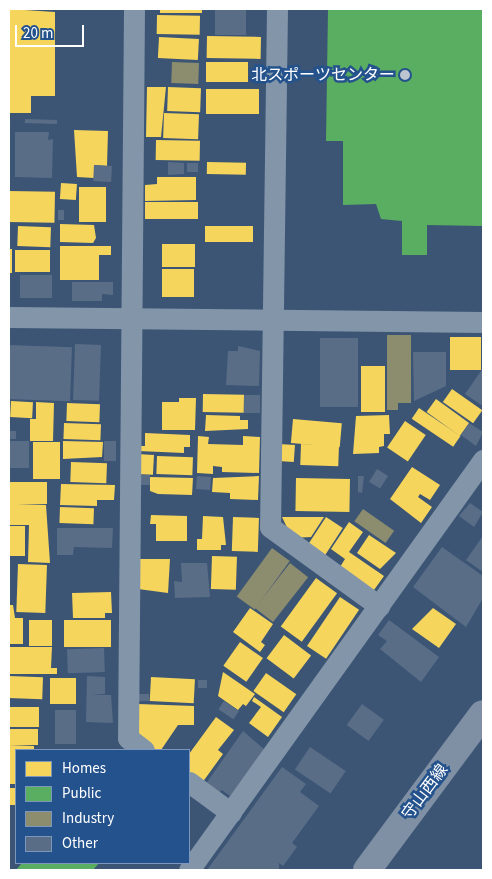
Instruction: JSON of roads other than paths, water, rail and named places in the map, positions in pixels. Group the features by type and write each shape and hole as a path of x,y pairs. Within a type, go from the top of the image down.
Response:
{"main road":[{"name":"守山西線","path":"367,870 483,714"}],"street":[{"path":"134,9 129,318 128,738 143,749"},
{"path":"277,9 275,318 270,527 379,606"},
{"path":"9,317 275,318 483,322"},
{"path":"189,870 483,460"},
{"path":"190,783 231,813"}],"place":[{"name":"北スポーツセンター","path":"405,75"}]}
